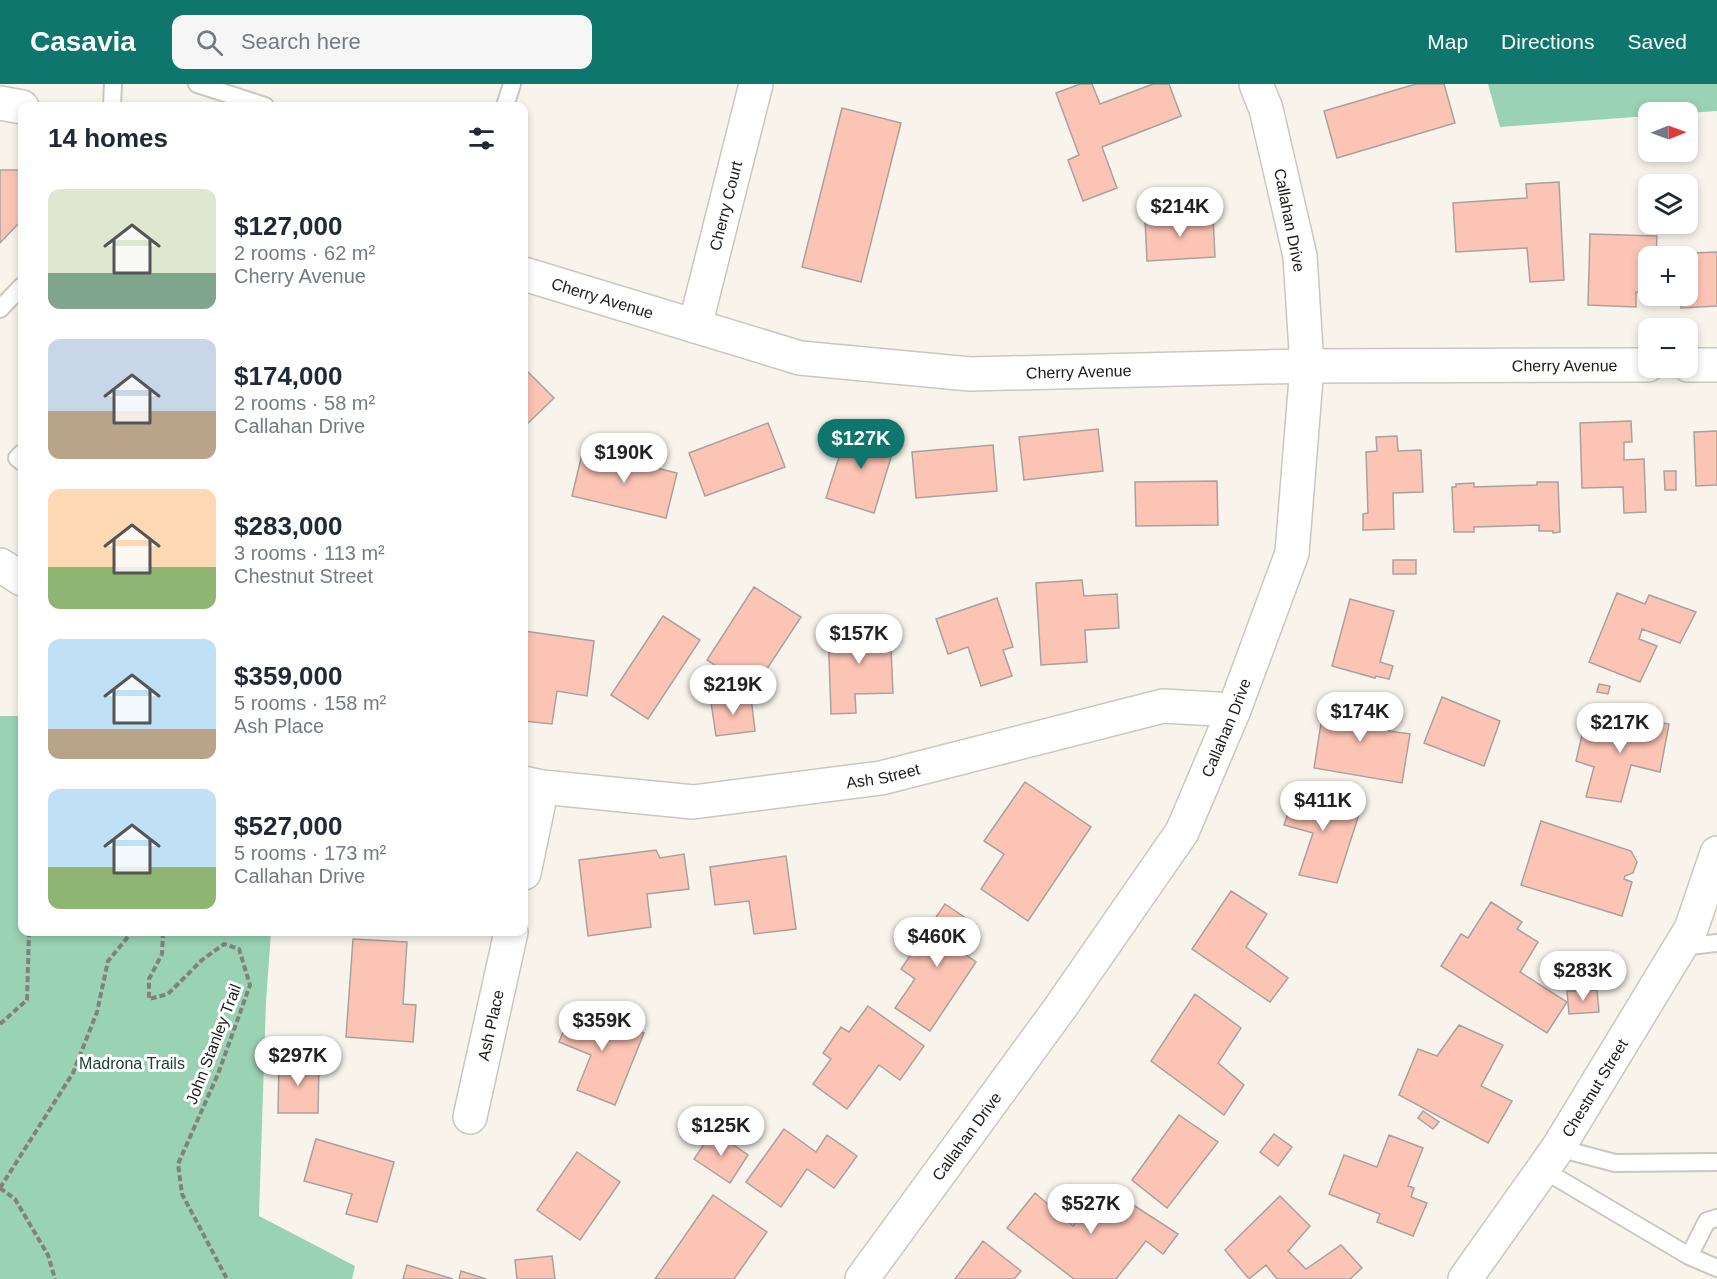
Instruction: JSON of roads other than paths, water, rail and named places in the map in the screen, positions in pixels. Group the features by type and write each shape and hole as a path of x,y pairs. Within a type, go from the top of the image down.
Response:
{"street":[{"name":"Cherry Court","path":"694,326 756,84"},
{"name":"Callahan Drive","path":"861,1279 1060,1008 1182,832 1234,710 1292,553 1307,366 1300,256 1266,109 1256,84"},
{"path":"0,103 18,106"},
{"name":"Cherry Avenue","path":"528,275 800,358 970,374 1307,366 1638,365"},
{"path":"1698,365 1717,365"},
{"path":"0,565 18,576"},
{"name":"Ash Street","path":"533,785 693,802 881,778 1163,706 1234,710"},
{"path":"528,834 533,785"},
{"name":"Chestnut Street","path":"1465,1279 1550,1159 1691,929 1717,853"},
{"name":"Ash Place","path":"471,1117 510,936"}],"lane":[{"path":"112,102 113,84"},
{"path":"197,84 253,102"},
{"path":"506,102 512,84"},
{"path":"0,309 18,289"},
{"path":"1680,947 1717,943"},
{"path":"1550,1159 1615,1163 1717,1162"},
{"path":"1550,1159 1689,1256 1717,1268"},
{"path":"1689,1256 1707,1221 1717,1218"}],"park label":[{"name":"Madrona Trails","path":"132,1063"}]}
